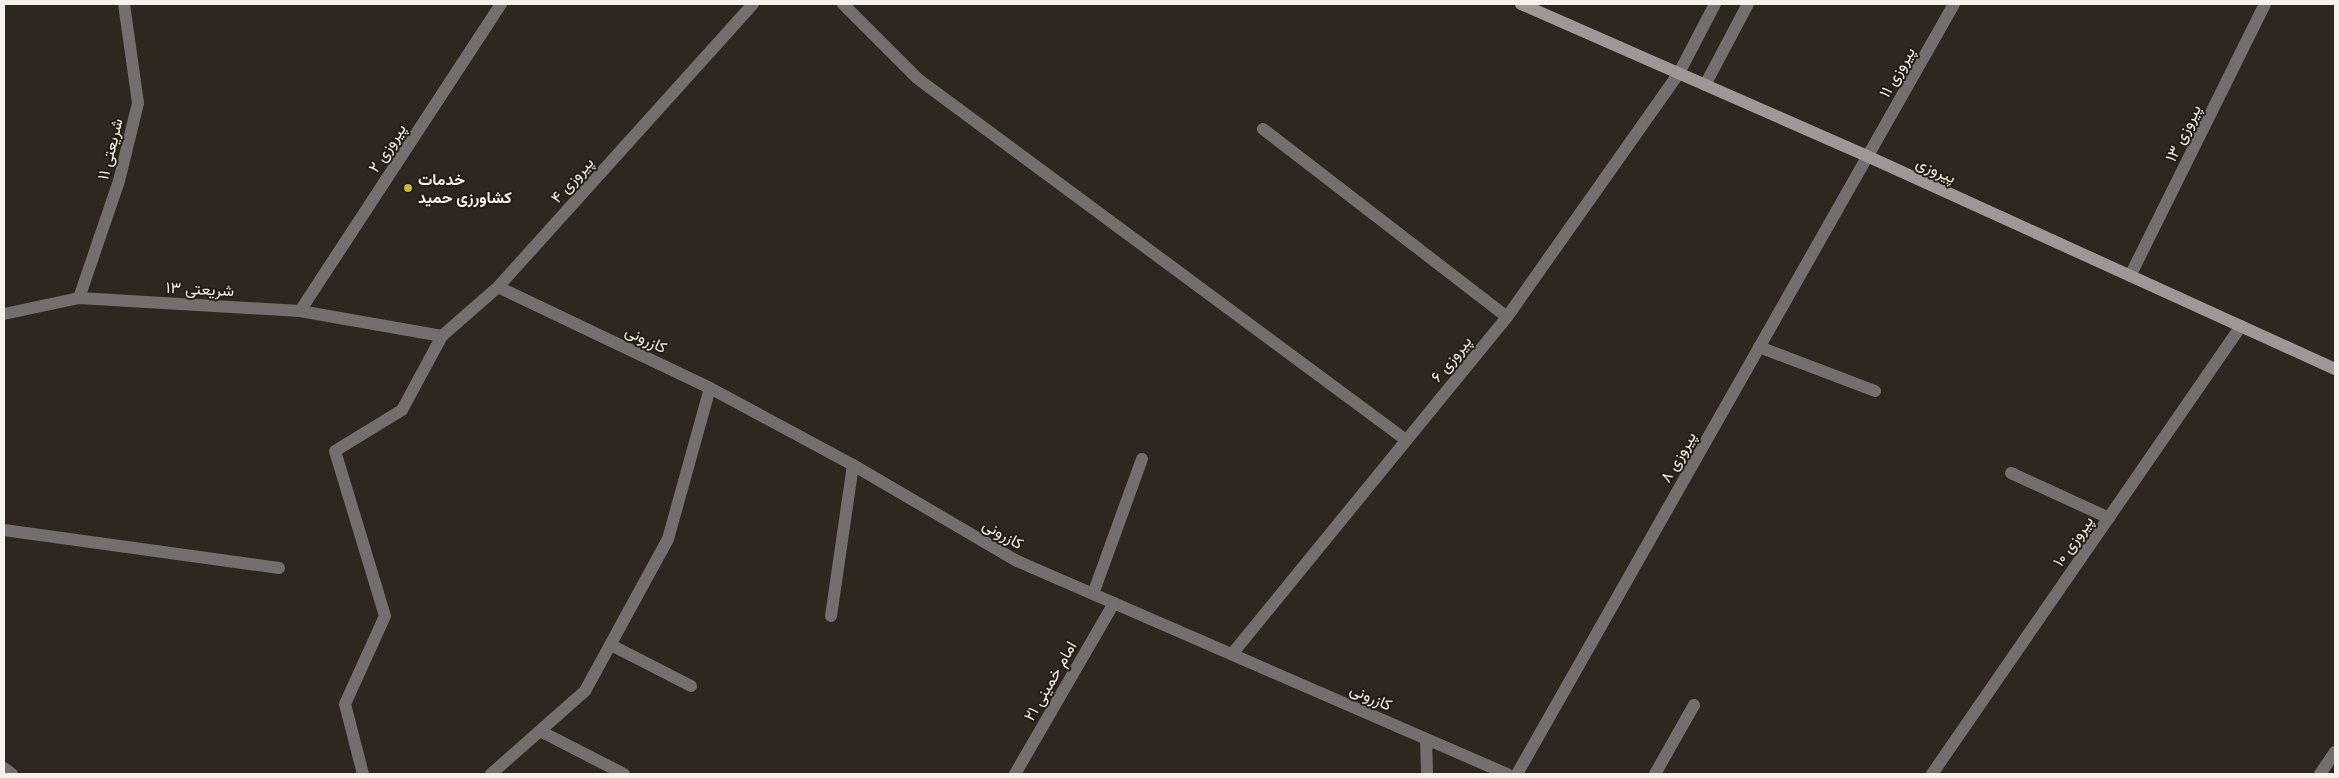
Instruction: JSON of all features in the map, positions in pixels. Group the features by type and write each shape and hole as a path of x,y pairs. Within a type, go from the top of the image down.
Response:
{"street":[{"name":"شریعتی ۱۱","path":"79,298 119,181 138,103 124,4"},
{"name":"پیروزی ۲","path":"300,311 502,4"},
{"name":"پیروزی ۴","path":"442,336 498,287 753,4"},
{"path":"843,4 918,78 1406,440"},
{"name":"پیروزی","path":"1521,4 1868,156 2335,369"},
{"name":"پیروزی ۶","path":"1232,654 1507,317 1679,73 1715,4"},
{"path":"1705,85 1748,4"},
{"name":"پیروزی ۱۱","path":"1868,156 1954,4"},
{"name":"پیروزی ۱۳","path":"2130,276 2265,4"},
{"path":"1263,129 1507,317"},
{"name":"پیروزی ۸","path":"1517,774 1868,156"},
{"name":"کازرونی","path":"498,287 710,388 853,465 1017,561 1508,774"},
{"name":"شریعتی ۱۳","path":"4,314 79,298 300,311 442,336"},
{"name":"پیروزی ۱۰","path":"1932,774 2241,326"},
{"path":"363,774 345,704 385,616 336,451 402,410 442,336"},
{"path":"1759,347 1875,391"},
{"path":"491,774 585,691 668,539 710,388"},
{"path":"1093,594 1142,459"},
{"path":"831,616 853,465"},
{"path":"2011,473 2109,518"},
{"path":"4,530 279,568"},
{"name":"امام خمینی ۲۱","path":"1015,774 1114,603"},
{"path":"611,645 691,686"},
{"path":"1655,774 1694,705"},
{"path":"540,731 624,774"},
{"path":"1426,739 1428,774"},
{"path":"2320,774 2335,752"},
{"path":"4,768 12,774"}],"place":[{"name":"خدمات کشاورزی حمید","path":"408,188"}]}
